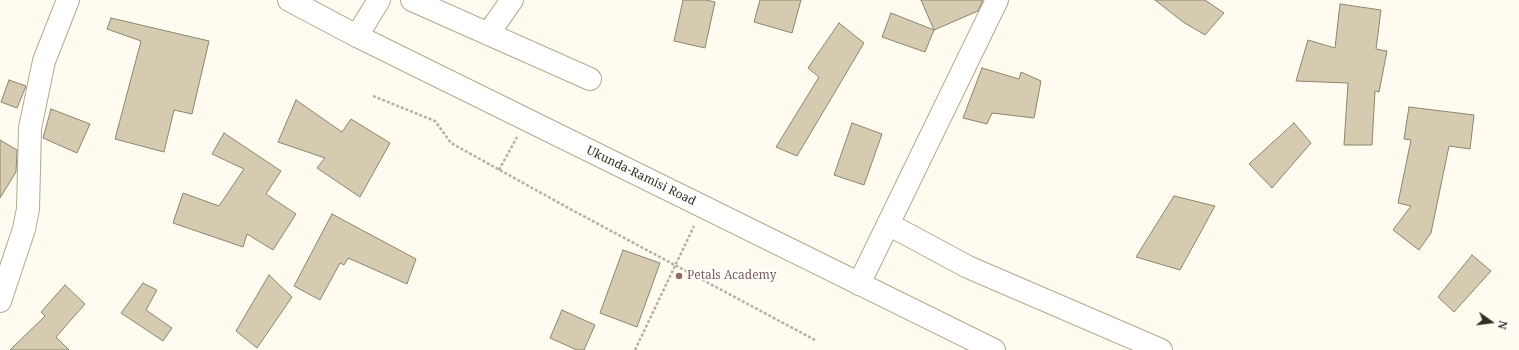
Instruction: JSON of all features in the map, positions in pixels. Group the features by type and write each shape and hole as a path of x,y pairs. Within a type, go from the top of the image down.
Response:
{"main road":[{"path":"0,301 24,229 28,209 30,128 44,61 68,0"},
{"name":"Ukunda-Ramisi Road","path":"289,0 357,36 994,350"},
{"path":"357,36 378,0"},
{"path":"412,0 590,79"},
{"path":"488,34 512,0"},
{"path":"858,284 997,0"},
{"path":"888,224 968,267 1161,350"}],"path":[{"path":"373,96 435,121 451,143 815,340"},
{"path":"499,170 527,120"},
{"path":"634,350 703,207"}],"building":[{"path":"683,0 706,0 715,2 705,48 674,41"},
{"path":"760,0 801,0 792,33 754,22"},
{"path":"921,0 983,0 978,11 934,30"},
{"path":"1155,0 1205,0 1224,13 1205,35 1183,22"},
{"path":"1340,4 1381,10 1376,49 1387,51 1379,92 1375,91 1372,145 1344,145 1348,83 1296,81 1308,40 1335,48"},
{"path":"891,13 934,30 925,52 882,37"},
{"path":"111,18 209,41 192,114 174,110 164,152 115,139 141,41 107,29"},
{"path":"839,23 864,43 797,156 776,147 819,77 808,68"},
{"path":"982,68 1019,79 1021,72 1041,81 1034,118 992,113 987,124 963,118"},
{"path":"9,80 26,86 17,108 1,102"},
{"path":"296,100 342,132 351,119 390,143 360,197 317,168 325,158 278,142"},
{"path":"1409,107 1474,115 1470,149 1449,146 1431,233 1419,250 1393,230 1411,206 1398,203 1411,140 1404,139"},
{"path":"51,109 90,124 77,153 43,138"},
{"path":"852,123 882,134 864,185 834,175"},
{"path":"1294,123 1311,143 1272,188 1249,164"},
{"path":"224,133 281,171 266,194 296,214 273,250 247,234 243,247 173,223 183,193 219,206 244,169 212,154"},
{"path":"0,140 17,150 16,172 0,198"},
{"path":"1174,196 1215,206 1180,270 1136,257"},
{"path":"332,214 416,259 407,284 348,258 344,265 340,263 320,300 294,286"},
{"path":"623,250 660,263 637,327 600,313"},
{"path":"1472,255 1491,271 1454,312 1438,297"},
{"path":"269,275 292,297 257,348 236,331"},
{"path":"143,283 157,290 146,310 172,328 163,341 121,313"},
{"path":"65,285 85,304 56,337 69,350 10,350 45,316 41,312"},
{"path":"562,310 595,325 584,350 577,350 550,338"}],"place":[{"name":"Petals Academy","path":"679,276"}]}
